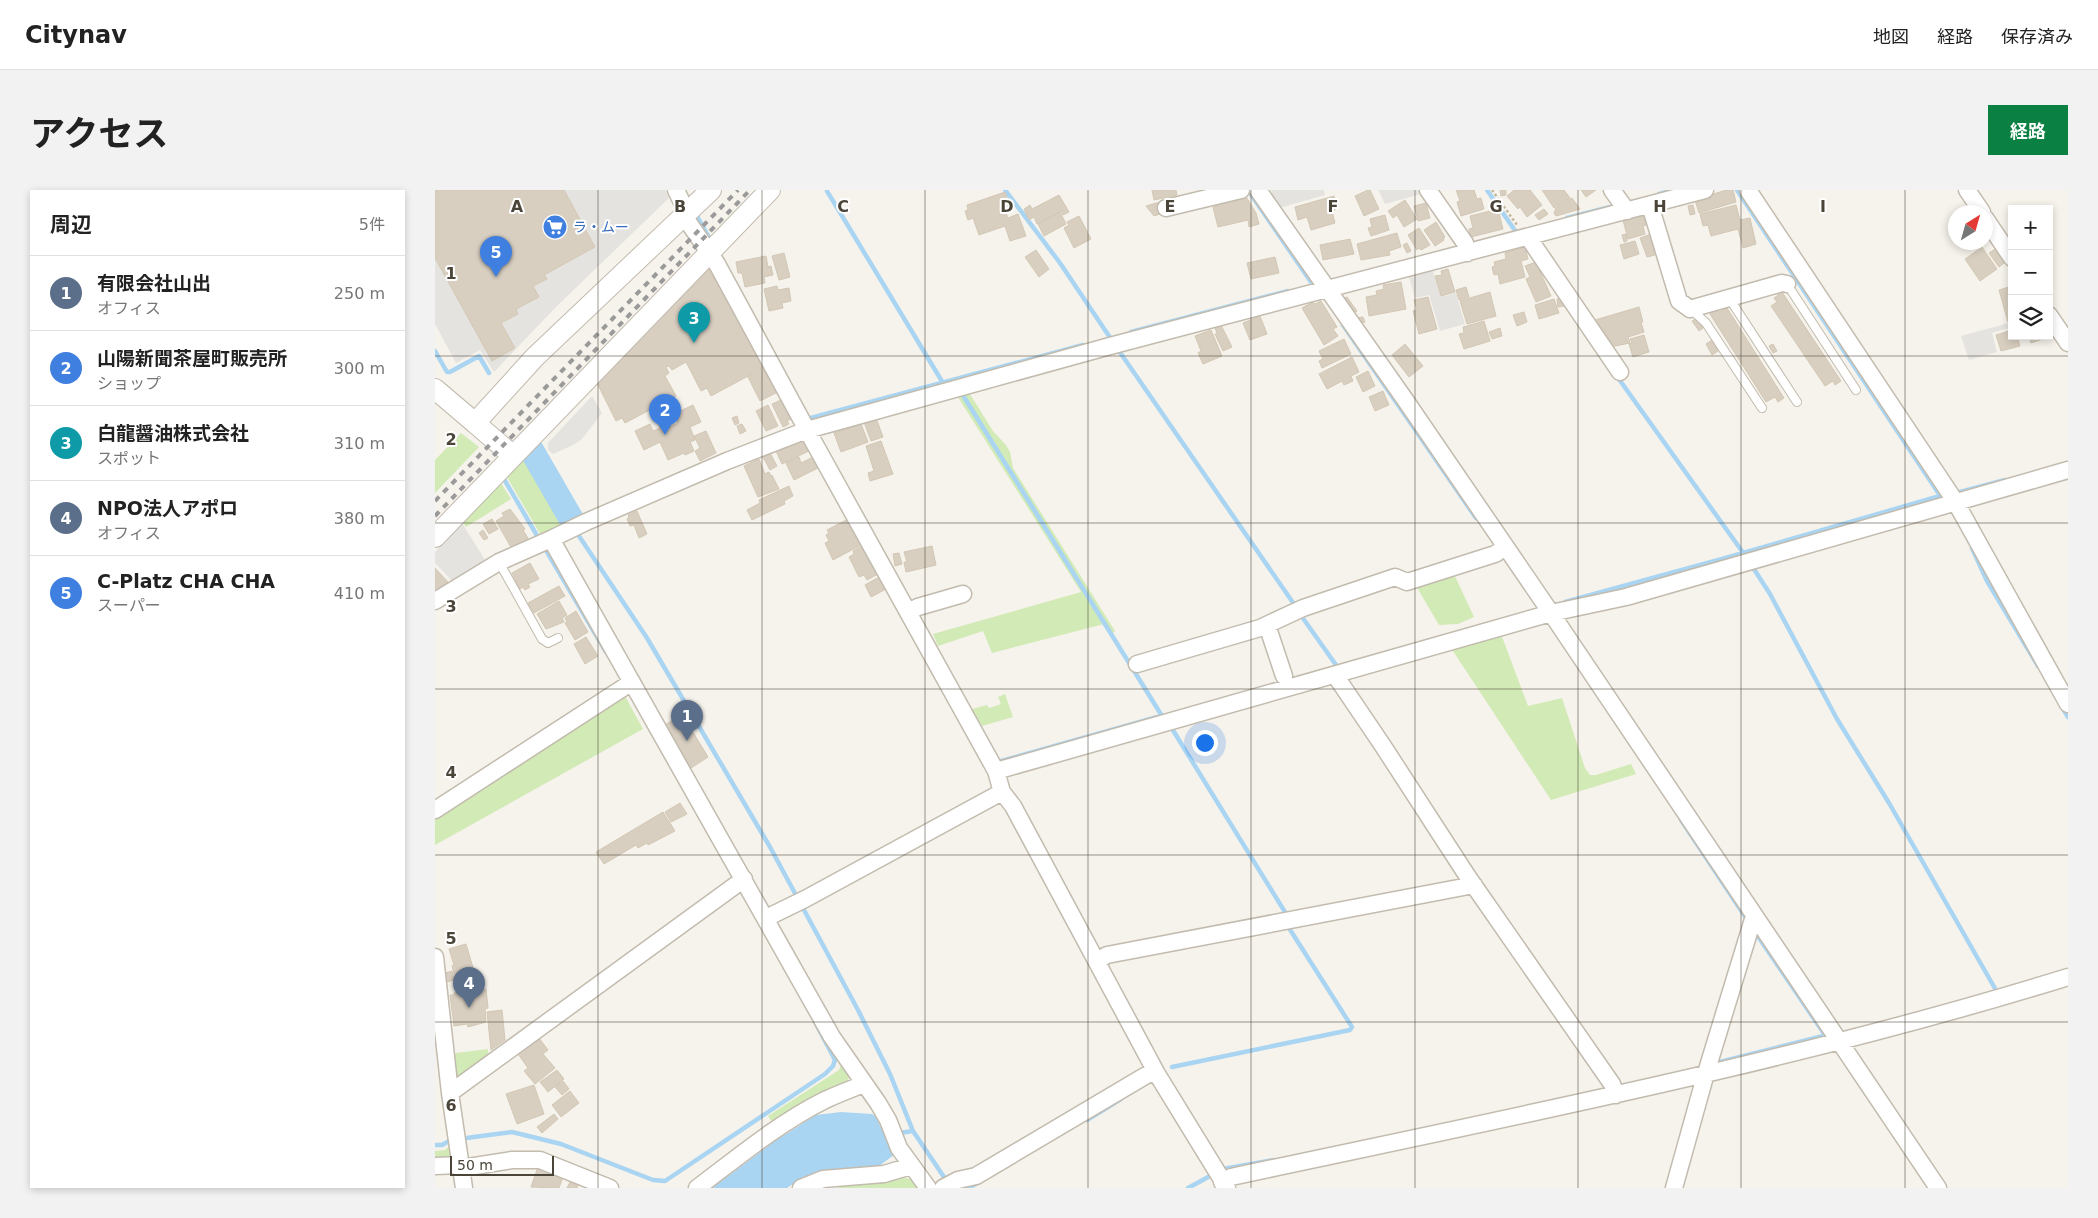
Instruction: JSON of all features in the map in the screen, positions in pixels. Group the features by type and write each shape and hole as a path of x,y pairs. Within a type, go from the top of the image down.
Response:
{"street":[{"path":"676,190 686,214 717,264 807,430 912,610 996,771 1005,795 1102,958 1157,1074 1223,1179 1614,1090 1706,1073 1839,1041 2068,977"},
{"path":"475,423 535,357 711,190"},
{"path":"435,537 707,249 770,190"},
{"path":"1166,208 1241,190"},
{"path":"1258,190 1328,290 1501,550 1551,613 1938,1188"},
{"path":"1428,190 1466,248"},
{"path":"435,601 499,562 551,540 586,522 727,461 807,430 1114,345 1328,290 1466,248 1523,235 1621,202 1649,205 1705,190"},
{"path":"1748,190 1955,502 2068,704"},
{"path":"1967,190 1977,205"},
{"path":"1649,205 1679,301 1690,309 1782,283 1787,284"},
{"path":"1993,230 2008,252"},
{"path":"1523,235 1620,372"},
{"path":"2053,321 2068,343"},
{"path":"435,389 512,455"},
{"path":"996,771 1551,613 1626,597 2068,470"},
{"path":"551,540 627,684 740,881 766,918 832,1037 888,1120 899,1148 928,1188"},
{"path":"1137,664 1267,625 1298,610 1395,577 1407,582 1501,550"},
{"path":"912,610 963,594"},
{"path":"1267,625 1284,676"},
{"path":"1335,675 1475,886 1614,1090"},
{"path":"435,810 627,684"},
{"path":"766,918 1005,795"},
{"path":"450,1093 740,881"},
{"path":"1102,958 1475,886"},
{"path":"1674,1188 1706,1073 1754,916"},
{"path":"435,957 450,1093 463,1173"},
{"path":"947,1186 975,1176 1157,1074"},
{"path":"697,1188 797,1116 825,1100 864,1084"},
{"path":"435,1166 463,1173 512,1160 540,1160 610,1188"},
{"path":"801,1188 823,1179 884,1174 911,1166"}],"lane":[{"path":"1787,284 1856,390"},
{"path":"1729,298 1797,402"},
{"path":"1690,309 1706,323 1762,408"},
{"path":"499,562 542,639 548,643 558,638"}],"path":[{"path":"1492,190 1523,235"}],"green space":[{"path":"968,391 993,431 1006,445 1010,452 1013,468 1115,631 1111,634 1104,624 992,653 983,631 938,646 933,634 1081,592 956,394"},
{"path":"461,433 479,447 435,493 435,460"},
{"path":"527,454 568,524 543,539 507,477"},
{"path":"501,483 511,499 466,527 462,521"},
{"path":"1454,574 1474,617 1458,624 1439,625 1416,586"},
{"path":"1501,634 1528,706 1562,698 1585,768 1590,775 1596,775 1631,764 1636,774 1551,800 1451,648"},
{"path":"1005,694 1013,717 982,726 972,709 987,705 989,708 1001,704 998,697"},
{"path":"625,696 643,729 435,845 435,819"},
{"path":"488,1049 488,1055 460,1076 455,1076 453,1057 456,1053"},
{"path":"840,1057 850,1073 848,1081 774,1125 768,1116 839,1070 841,1065"},
{"path":"452,1144 454,1156 446,1160 442,1157 435,1158 435,1151 445,1150"},
{"path":"899,1177 911,1179 920,1188 839,1188 834,1184"}],"shaded area":[{"path":"564,190 665,190 669,198 557,306 494,372 480,350 456,363 435,324 435,258 515,348 501,323 518,314 516,309 539,297 533,286 546,279 544,275 595,247"},
{"path":"1271,190 1324,190 1325,195 1276,209"},
{"path":"1378,190 1435,190 1385,204"},
{"path":"1432,268 1441,297 1456,293 1465,324 1440,331 1429,295 1415,298 1408,274"},
{"path":"2008,323 2008,328 1992,333 1997,352 1969,360 1961,336"},
{"path":"592,396 602,413 582,439 553,454 548,450 548,443"},
{"path":"462,523 487,563 453,582 435,563 435,552"}],"water":[{"path":"841,1112 872,1114 876,1117 894,1155 879,1166 803,1177 787,1188 712,1188 775,1141 816,1115"}],"building":[{"path":"435,190 564,190 595,247 544,275 547,279 533,286 539,297 516,309 518,314 501,323 515,348 492,361 435,258"},
{"path":"1152,190 1176,190 1177,195 1154,200"},
{"path":"1370,190 1379,209 1364,216 1355,196"},
{"path":"1456,190 1474,190 1477,199 1481,198 1484,209 1461,216 1457,202 1460,201"},
{"path":"1500,190 1506,190 1506,195 1501,196"},
{"path":"1514,190 1530,190 1542,205 1527,217 1520,207 1518,209 1507,196"},
{"path":"1542,190 1564,190 1570,198 1554,208"},
{"path":"1581,190 1596,190 1586,197"},
{"path":"1726,190 1733,190 1736,202 1699,213 1695,200"},
{"path":"1005,192 1010,207 1005,210 1008,218 1018,214 1026,236 1010,241 1005,226 979,235 973,218 968,220 965,211 968,210 967,205"},
{"path":"1059,195 1069,212 1063,215 1061,211 1037,224 1034,217 1029,220 1024,209 1030,205 1032,209"},
{"path":"1245,195 1256,213 1259,224 1249,227 1248,220 1218,227 1213,207 1219,205 1218,202"},
{"path":"1334,196 1336,202 1333,203 1335,210 1332,211 1335,223 1311,230 1307,217 1298,220 1295,207"},
{"path":"1572,198 1580,209 1556,216 1554,213 1556,208"},
{"path":"1405,200 1417,219 1404,227 1397,215 1393,218 1388,211"},
{"path":"1160,202 1163,213 1154,216 1146,206"},
{"path":"1426,203 1430,218 1418,221 1414,206"},
{"path":"1693,205 1695,214 1690,215 1688,206"},
{"path":"1736,205 1740,220 1750,218 1756,244 1743,248 1738,229 1711,236 1708,225 1703,226 1700,214"},
{"path":"1498,209 1503,229 1471,237 1469,229 1473,228 1470,216"},
{"path":"1544,209 1548,214 1539,220 1535,215"},
{"path":"1060,212 1066,224 1044,236 1038,224"},
{"path":"1385,215 1389,230 1371,236 1368,228 1372,227 1370,219"},
{"path":"1644,215 1646,225 1643,226 1645,234 1628,239 1623,220"},
{"path":"1079,216 1091,239 1074,248 1064,228 1069,225 1067,222"},
{"path":"1436,222 1445,237 1443,238 1444,240 1435,246 1424,230"},
{"path":"1419,228 1430,245 1417,250 1408,235"},
{"path":"1397,233 1401,247 1389,251 1390,255 1361,260 1357,244"},
{"path":"1626,234 1627,241 1624,242 1622,235"},
{"path":"1651,234 1656,250 1653,251 1655,255 1647,257 1640,238"},
{"path":"1350,239 1354,254 1323,260 1320,245"},
{"path":"1635,241 1639,254 1624,259 1620,245"},
{"path":"1407,243 1411,251 1407,253 1403,245"},
{"path":"1525,247 1528,259 1521,261 1525,277 1500,284 1498,274 1494,275 1492,267 1495,266 1494,262 1506,259 1505,253"},
{"path":"1995,249 2004,263 1999,267 1989,253"},
{"path":"1036,250 1049,269 1039,277 1025,257"},
{"path":"1978,250 1984,250 1997,269 1980,281 1965,259"},
{"path":"784,253 790,277 779,280 772,256"},
{"path":"766,256 768,267 771,266 773,275 764,277 765,283 745,287 742,273 738,273 736,262"},
{"path":"1275,257 1279,273 1251,279 1247,263"},
{"path":"1536,262 1551,296 1536,302 1526,279 1530,277 1525,266"},
{"path":"706,268 714,271 765,367 711,396 707,388 701,391 686,362 672,370 669,366 666,367 669,373 665,376 676,396 625,423 622,418 616,421 597,383"},
{"path":"1448,269 1455,292 1441,296 1435,276 1442,275 1441,271"},
{"path":"1401,282 1406,309 1369,316 1366,297 1377,295 1376,291 1384,289 1383,285"},
{"path":"777,286 778,290 789,288 791,301 782,303 783,308 769,311 764,289"},
{"path":"1466,287 1469,297 1459,300 1456,290"},
{"path":"2008,287 2008,322 1999,290"},
{"path":"1490,292 1496,316 1467,324 1460,301"},
{"path":"1782,292 1841,381 1835,385 1833,381 1825,386 1771,306 1777,302 1774,298"},
{"path":"1347,297 1357,311 1353,314 1343,299"},
{"path":"1428,297 1437,329 1419,334 1413,311 1417,310 1414,300"},
{"path":"1563,298 1564,306 1558,307 1557,299"},
{"path":"1554,299 1559,313 1539,319 1535,305"},
{"path":"1321,301 1337,327 1333,329 1338,336 1324,345 1302,308 1313,302 1315,304"},
{"path":"1639,307 1644,332 1628,337 1630,343 1610,347 1604,330 1598,331 1595,320"},
{"path":"1727,308 1784,398 1778,402 1775,397 1766,402 1710,314 1717,309 1719,312"},
{"path":"1524,312 1527,322 1517,326 1513,315"},
{"path":"1260,316 1267,334 1250,340 1243,323"},
{"path":"1363,317 1365,322 1359,324 1357,318"},
{"path":"1697,318 1703,328 1699,331 1692,321"},
{"path":"1484,321 1490,341 1464,349 1459,334 1464,333 1463,327"},
{"path":"1221,325 1232,347 1223,351 1215,334 1217,333 1215,328"},
{"path":"1500,328 1502,336 1492,339 1489,332"},
{"path":"1211,330 1222,356 1203,364 1198,353 1201,351 1195,336"},
{"path":"2008,331 2008,340 2018,340 2020,346 2001,351 1996,335"},
{"path":"1644,335 1649,352 1633,357 1629,344 1632,343 1630,339"},
{"path":"1344,339 1351,354 1322,368 1319,361 1323,359 1319,351"},
{"path":"1712,340 1718,351 1712,355 1706,344"},
{"path":"1405,344 1423,366 1409,377 1392,355"},
{"path":"1773,344 1777,351 1773,353 1769,346"},
{"path":"1352,357 1359,372 1351,376 1353,381 1344,385 1342,381 1327,389 1319,374"},
{"path":"766,368 778,392 760,401 748,377"},
{"path":"1368,371 1375,386 1363,392 1356,377"},
{"path":"1383,391 1389,405 1375,411 1369,397"},
{"path":"781,400 782,403 786,401 793,415 787,421 789,424 783,427 772,404"},
{"path":"693,405 701,422 690,427 695,440 690,442 694,451 668,460 660,442 644,450 635,431 650,424 653,431 660,428 658,422 666,418 670,427 678,423 674,414"},
{"path":"768,405 778,426 766,431 756,411"},
{"path":"737,416 739,423 735,425 732,418"},
{"path":"876,418 883,437 871,441 864,422"},
{"path":"742,424 746,431 740,434 737,426"},
{"path":"861,424 868,442 841,452 834,433"},
{"path":"706,431 716,453 700,461 695,451 700,448 694,436"},
{"path":"805,437 811,450 782,464 776,451"},
{"path":"881,441 893,474 870,481 868,473 874,471 866,446"},
{"path":"770,453 777,466 770,470 763,457"},
{"path":"799,457 801,463 813,457 818,468 794,480 786,463"},
{"path":"759,459 765,474 769,472 772,475 779,489 758,497 744,466"},
{"path":"789,486 793,496 784,501 785,504 752,520 747,510 760,503 759,500"},
{"path":"510,509 525,529 523,530 529,540 512,549 496,521 504,516 502,513"},
{"path":"637,511 647,534 639,538 634,525 630,526 627,519 628,515"},
{"path":"850,518 861,545 833,560 825,543 829,541 826,535 829,533 827,530"},
{"path":"492,519 498,529 489,534 483,524"},
{"path":"483,530 488,538 484,540 479,533"},
{"path":"864,545 880,573 867,580 864,575 859,577 849,557 854,554 853,551"},
{"path":"932,546 936,565 906,572 904,562 907,562 904,552"},
{"path":"899,553 902,564 895,566 893,554"},
{"path":"530,563 539,579 528,584 530,587 525,590 523,587 520,589 512,573"},
{"path":"435,568 448,582 435,594"},
{"path":"879,577 886,589 871,597 865,585"},
{"path":"559,586 565,596 534,613 528,603"},
{"path":"559,601 567,615 562,618 564,622 546,629 537,614"},
{"path":"576,611 588,632 575,640 565,623 567,622 565,618"},
{"path":"586,637 598,656 585,664 574,644"},
{"path":"682,714 708,757 691,768 665,725"},
{"path":"680,803 687,814 671,822 665,812"},
{"path":"663,812 675,831 648,845 647,843 638,848 636,845 604,864 596,852"},
{"path":"466,944 474,971 455,977 452,966 454,965 449,949"},
{"path":"452,971 454,980 447,982 445,973"},
{"path":"486,989 488,1008 485,1009 486,1022 468,1027 467,1024 454,1026 450,995"},
{"path":"502,1010 505,1040 491,1050 487,1012"},
{"path":"539,1038 548,1050 543,1054 555,1068 535,1084 524,1071 528,1068 518,1054"},
{"path":"557,1070 564,1079 548,1092 540,1082"},
{"path":"563,1081 569,1089 562,1095 555,1087"},
{"path":"534,1085 544,1114 517,1124 506,1094"},
{"path":"570,1091 579,1103 561,1117 552,1105"},
{"path":"554,1114 558,1119 542,1133 537,1127"},
{"path":"539,1164 564,1174 559,1188 531,1187"},
{"path":"570,1182 578,1186 577,1188 567,1188"}],"waterway":[{"path":"1005,190 1060,263 1113,342"},
{"path":"1248,190 1311,282"},
{"path":"1487,190 1520,235"},
{"path":"1659,194 1673,190"},
{"path":"1737,190 1941,497"},
{"path":"827,191 943,383"},
{"path":"1567,218 1618,205"},
{"path":"697,216 711,241"},
{"path":"1131,332 1288,291"},
{"path":"1343,325 1476,518"},
{"path":"807,419 1083,345"},
{"path":"1117,348 1296,607"},
{"path":"435,351 447,372 479,356 489,373"},
{"path":"1616,375 1744,554"},
{"path":"964,397 1162,716"},
{"path":"532,451 573,522"},
{"path":"504,479 539,539"},
{"path":"1960,492 2005,480"},
{"path":"1565,602 1940,496"},
{"path":"577,533 647,638 770,847 858,1010 890,1074 913,1131"},
{"path":"1972,548 1987,581 2038,666"},
{"path":"547,552 606,652"},
{"path":"1752,566 1770,594 1837,719 1889,803 1997,992"},
{"path":"1300,614 1336,665"},
{"path":"2062,707 2068,717"},
{"path":"997,759 998,762 1161,716"},
{"path":"1171,727 1288,917"},
{"path":"1681,820 1746,918"},
{"path":"1172,1067 1350,1030 1352,1027 1289,928"},
{"path":"1755,932 1825,1035"},
{"path":"435,1145 442,1145 451,1140 512,1132 561,1144 653,1180 665,1181 825,1074 833,1066 835,1060 815,1022"},
{"path":"1720,1062 1827,1035"},
{"path":"1087,1120 1121,1099"},
{"path":"879,1136 913,1131 948,1183"},
{"path":"1188,1188 1223,1169 1274,1160"},
{"path":"969,1188 979,1182"}],"railway":[{"path":"435,501 738,190"},
{"path":"435,516 750,190"}],"place":[{"name":"ラ・ムー","path":"555,227"},
{"name":"C-Platz CHA CHA","path":"496,277"},
{"name":"白龍醤油株式会社","path":"694,343"},
{"name":"山陽新聞茶屋町販売所","path":"665,435"},
{"name":"有限会社山出","path":"687,741"},
{"name":"NPO法人アポロ","path":"469,1008"}]}
